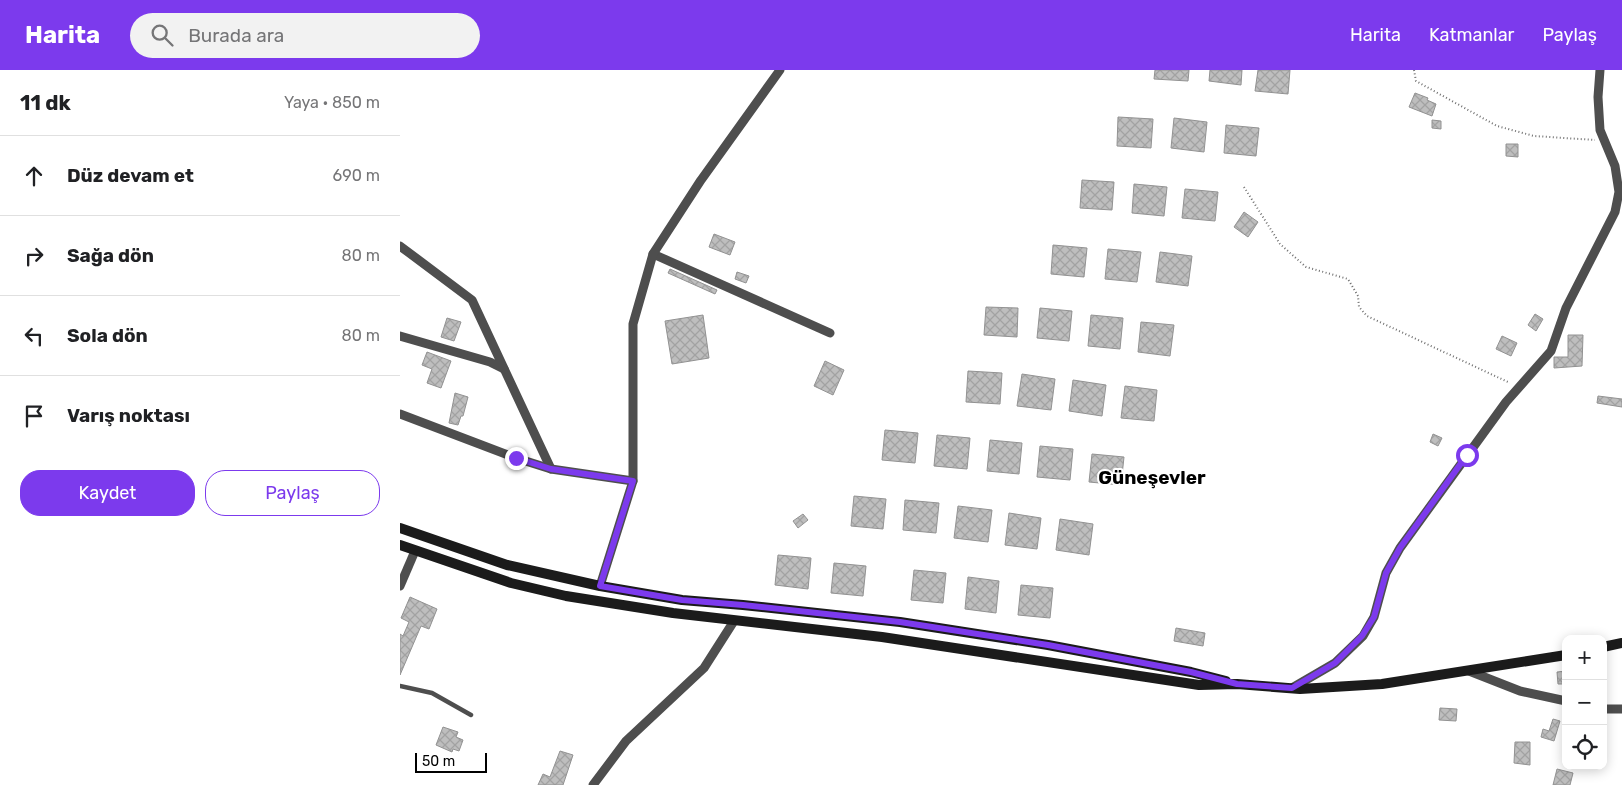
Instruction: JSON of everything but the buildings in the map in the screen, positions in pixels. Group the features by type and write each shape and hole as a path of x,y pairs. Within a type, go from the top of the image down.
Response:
{"main road":[{"path":"400,528 507,565 600,586 682,600 900,622 1048,645 1191,672 1237,684"},
{"path":"400,545 511,583 566,596 734,621 882,637 1199,685 1237,684 1292,688 1382,684 1562,656"},
{"path":"1607,646 1622,642"}],"street":[{"path":"600,586 633,481 633,324 653,254 701,180 780,70"},
{"path":"1292,688 1335,663 1362,636 1374,617 1386,573 1400,548 1500,410 1551,351 1566,308 1615,212 1619,192 1615,166 1600,130 1598,97 1600,70"},
{"path":"400,246 472,300 551,469"},
{"path":"653,254 830,333"},
{"path":"400,336 490,362 504,369"},
{"path":"400,414 516,458 551,469 633,481"},
{"path":"400,586 415,551"},
{"path":"593,785 626,742 704,668 734,621"},
{"path":"1468,671 1520,691 1562,700"},
{"path":"1607,709 1622,709"}],"lane":[{"path":"400,686 432,693 471,714"}],"path":[{"path":"1414,70 1416,81 1497,126 1534,136 1605,141"},
{"path":"1244,187 1280,244 1306,267 1348,279 1358,296 1359,307 1367,316 1519,387"}],"district":[{"name":"Güneşevler","path":"1152,477"}],"route":[{"path":"516,458 551,469 633,481 600,586 682,600 900,622 1048,645 1191,672 1237,684 1292,688 1335,663 1362,636 1374,617 1386,573 1400,548 1467,455"}]}
